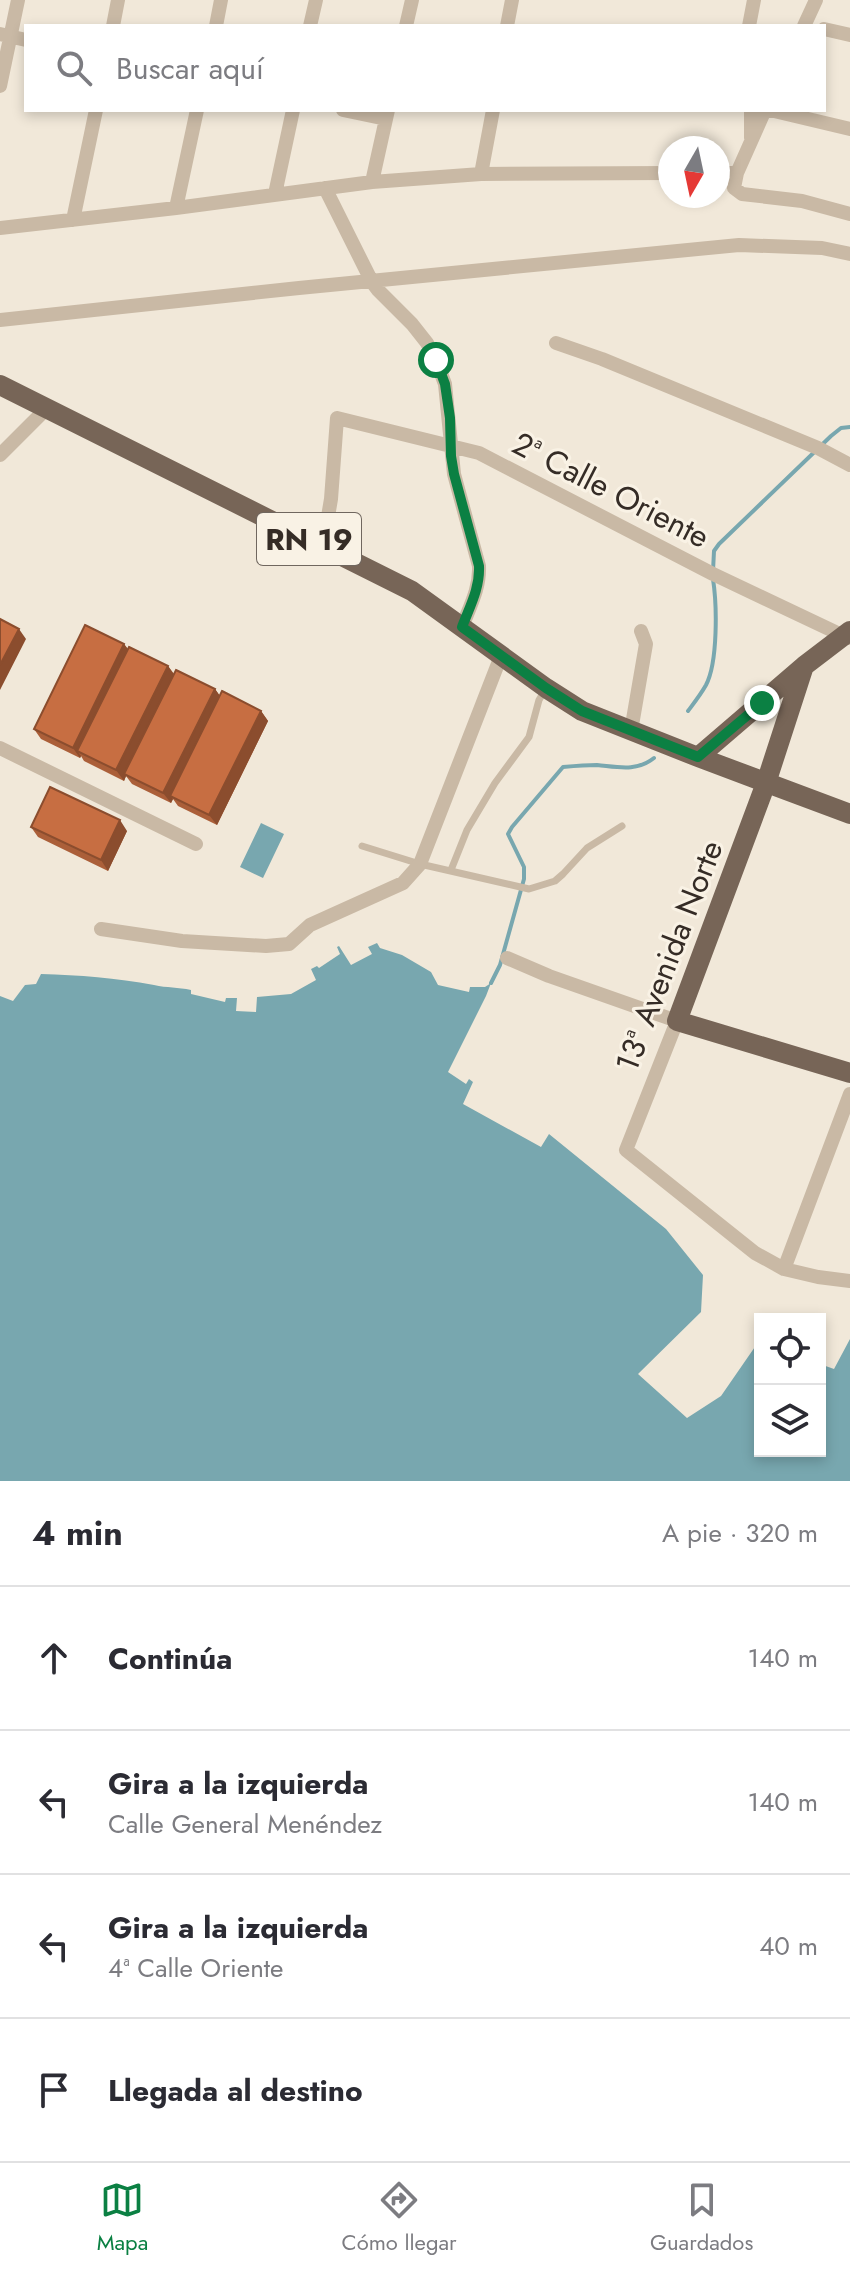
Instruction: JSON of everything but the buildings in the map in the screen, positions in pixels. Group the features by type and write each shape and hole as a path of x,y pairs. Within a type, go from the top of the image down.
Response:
{"main road":[{"name":"RN 19","path":"0,385 412,591 582,711 698,757"},
{"path":"848,636 804,666 698,757 850,814"},
{"name":"13ª Avenida Norte","path":"677,1021 766,783 804,666"},
{"path":"677,1021 850,1073"}],"street":[{"path":"0,86 5,36 18,0"},
{"path":"113,24 118,0"},
{"path":"216,24 221,0"},
{"path":"310,24 316,0"},
{"path":"406,24 412,0"},
{"path":"507,24 512,0"},
{"path":"749,24 754,0"},
{"path":"807,24 816,0"},
{"path":"826,29 850,35"},
{"path":"73,220 96,112"},
{"path":"176,208 197,112"},
{"path":"275,194 293,112"},
{"path":"361,112 387,115 372,182"},
{"path":"481,174 493,112"},
{"path":"751,112 751,142"},
{"path":"767,112 737,173 734,188 742,194 802,201 850,214"},
{"path":"777,112 850,129"},
{"path":"0,228 372,182 481,174 658,173"},
{"path":"730,173 737,173"},
{"path":"325,188 372,282 427,343 445,384 454,474 480,580 462,627"},
{"path":"0,320 739,245 822,248 850,254"},
{"path":"556,343 818,448 850,465"},
{"path":"0,455 46,409"},
{"name":"2ª Calle Oriente","path":"323,546 331,499 337,418 479,453 713,574 848,636"},
{"path":"631,731 646,644 641,631"},
{"path":"101,929 182,941 266,946 289,944 310,925 403,883 420,864 501,656"},
{"path":"0,748 196,844"},
{"path":"507,958 677,1021"},
{"name":"13ª Avenida Norte","path":"677,1021 626,1150 755,1253 784,1269"},
{"path":"850,1094 784,1269 850,1281"}],"lane":[{"path":"451,870 467,830 495,783 529,737 539,700 546,688"},
{"path":"362,846 420,864 529,889 555,881 587,848 622,826"}],"water":[{"path":"261,823 284,834 263,878 240,867"},
{"path":"377,943 380,948 402,955 431,972 438,985 469,992 470,987 485,987 491,983 448,1072 466,1084 469,1079 473,1082 463,1104 541,1147 549,1134 666,1229 703,1275 701,1312 638,1374 687,1418 721,1396 754,1348 754,1457 826,1457 826,1366 834,1369 850,1339 850,1481 0,1481 0,996 13,1001 25,985 36,984 41,974 69,975 186,989 191,990 191,994 225,1002 226,998 237,998 236,1011 256,1012 257,997 291,994 316,980 311,969 319,968 340,954 337,947 351,965 372,954 368,947"}],"waterway":[{"path":"713,571 714,551 719,544 831,436 841,428 850,427"},
{"path":"688,711 706,685 713,662 716,618 713,579"},
{"path":"491,983 500,965 524,879 524,867 508,834 512,827 563,767 634,767 654,758"}],"route":[{"path":"436,360 445,384 454,474 479,566 480,580 462,627 582,711 698,757 762,703"}]}
